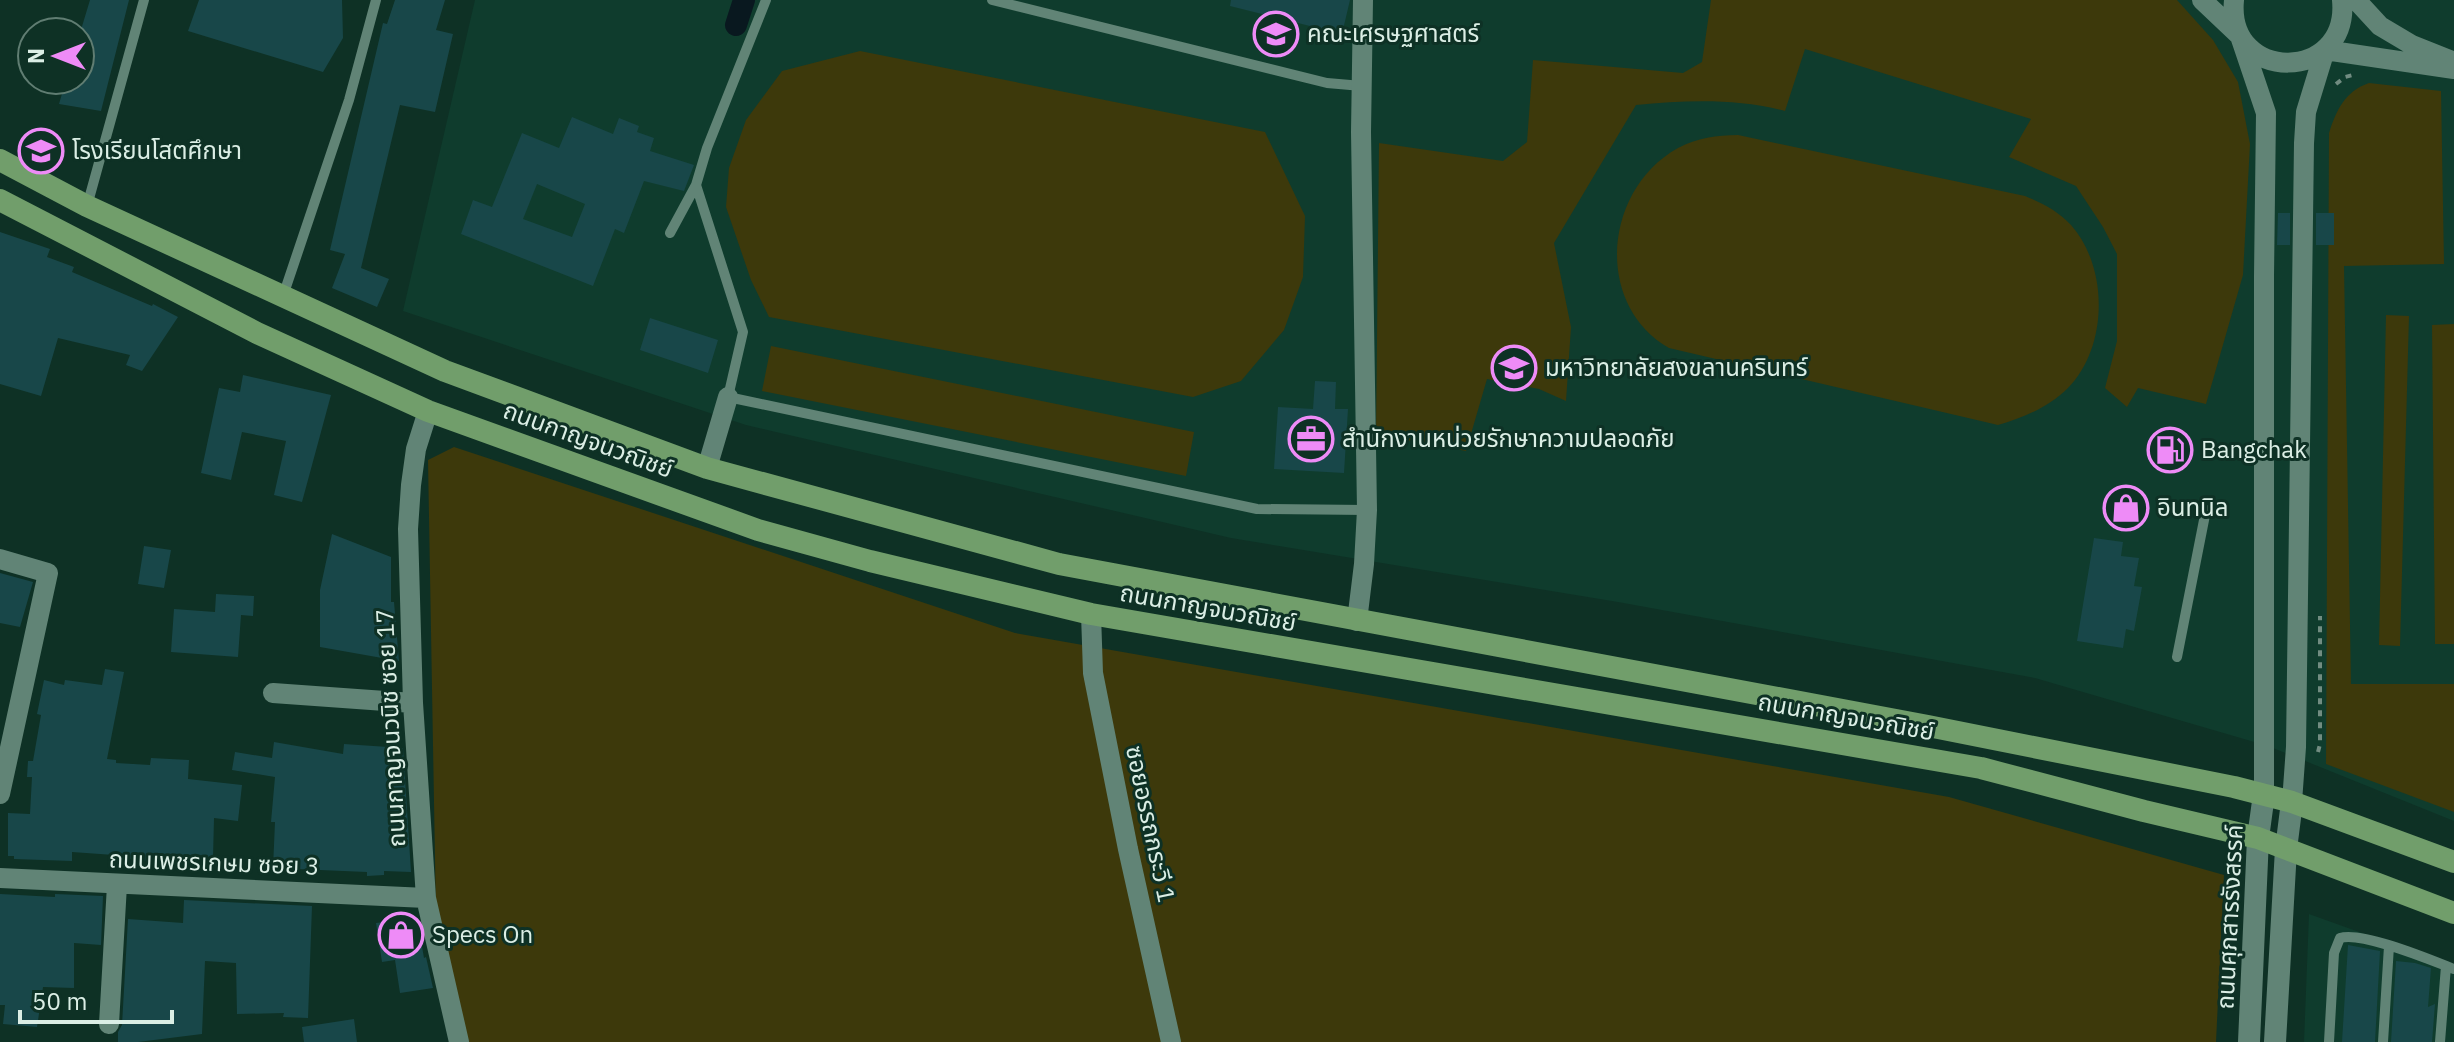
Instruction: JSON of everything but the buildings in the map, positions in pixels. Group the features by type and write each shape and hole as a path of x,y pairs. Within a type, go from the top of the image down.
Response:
{"main road":[{"name":"ถนนกาญจนวณิชย์","path":"0,160 87,206 445,371 707,468 1059,564 2186,776 2292,802 2454,862"},
{"name":"ถนนกาญจนวณิชย์","path":"0,200 257,333 428,411 758,530 870,561 1091,614 1981,768 2258,838 2454,913"},
{"path":"74,238 87,206"},
{"path":"1354,659 1357,621"}],"street":[{"path":"1357,621 1367,510 1363,0"},
{"path":"2202,0 2250,49 2263,58 2295,64 2325,50 2336,37 2342,20 2342,0"},
{"path":"2234,0 2234,20 2266,113 2264,794"},
{"path":"2356,0 2380,26 2412,45 2454,62"},
{"path":"2325,50 2454,69"},
{"path":"2275,1042 2286,849 2296,747 2304,143 2306,112 2325,50"},
{"path":"707,468 728,397"},
{"name":"ถนนกาญจนวนิช ซอย 17","path":"428,411 416,449 408,529 413,703 426,898 459,1042"},
{"path":"0,559 48,573 0,794"},
{"name":"ซอยอรรถกระวี 1","path":"1091,614 1093,673 1171,1042"},
{"path":"273,693 413,703"},
{"name":"ถนนศุภสารรังสรรค์","path":"2249,1042 2258,838 2264,794"},
{"name":"ถนนเพชรเกษม ซอย 3","path":"0,878 426,898"},
{"path":"109,1024 117,885"}],"lane":[{"path":"87,206 144,0"},
{"path":"283,297 349,100 376,0"},
{"path":"670,233 696,185 707,148 766,0"},
{"path":"992,0 1039,5 1327,83 1362,86"},
{"path":"696,185 743,332 728,397 1257,509 1367,510"},
{"path":"2177,657 2206,510"},
{"path":"2329,1042 2336,944 2346,936 2389,946 2450,967 2440,1042"},
{"path":"2383,1042 2389,946"}],"path":[{"path":"2332,88 2345,77 2359,74"},
{"path":"2318,752 2320,606"}],"shaded area":[{"name":"มหาวิทยาลัยสงขลานครินทร์","path":"475,0 2454,0 2454,821 2268,746 2035,678 1618,602 1231,538 746,425 403,311"},
{"path":"1711,0 2177,0 2213,40 2238,82 2250,144 2243,275 2206,404 2138,388 2127,407 2105,388 2117,341 2117,254 2076,186 2009,157 2031,119 1805,49 1785,111 1711,101 1636,105 1554,243 1571,327 1566,401 1539,389 1487,379 1466,451 1395,438 1376,438 1379,143 1503,161 1527,142 1533,60 1683,73 1702,62"},
{"path":"860,51 1265,132 1305,216 1303,277 1284,330 1241,381 1193,397 769,317 751,280 726,207 729,168 746,120 782,71"},
{"path":"2369,83 2441,91 2444,264 2344,266 2351,684 2454,684 2454,812 2326,764 2329,133 2343,103 2354,91"},
{"path":"1738,135 2025,196 2055,212 2071,225 2083,243 2097,285 2097,330 2081,371 2053,401 1998,425 1669,348 1645,328 1628,304 1619,276 1617,247 1623,218 1635,190 1653,167 1678,148 1707,138"},
{"path":"2386,315 2409,316 2400,646 2379,645"},
{"path":"2454,324 2454,644 2435,644 2432,325"},
{"path":"771,346 1194,432 1186,476 762,391"},
{"path":"454,447 1015,633 1949,797 2224,875 2216,1042 466,1042 436,916 428,460"},
{"path":"2309,914 2454,966 2454,1042 2304,1042"}],"waterway":[{"path":"736,25 744,0"}],"place":[{"name":"คณะเศรษฐศาสตร์","path":"1276,34"},
{"name":"โรงเรียนโสตศึกษา","path":"41,151"},
{"name":"มหาวิทยาลัยสงขลานครินทร์","path":"1514,368"},
{"name":"สำนักงานหน่วยรักษาความปลอดภัย","path":"1311,439"},
{"name":"Bangchak","path":"2170,450"},
{"name":"อินทนิล","path":"2126,508"},
{"name":"Specs On","path":"401,935"}]}
